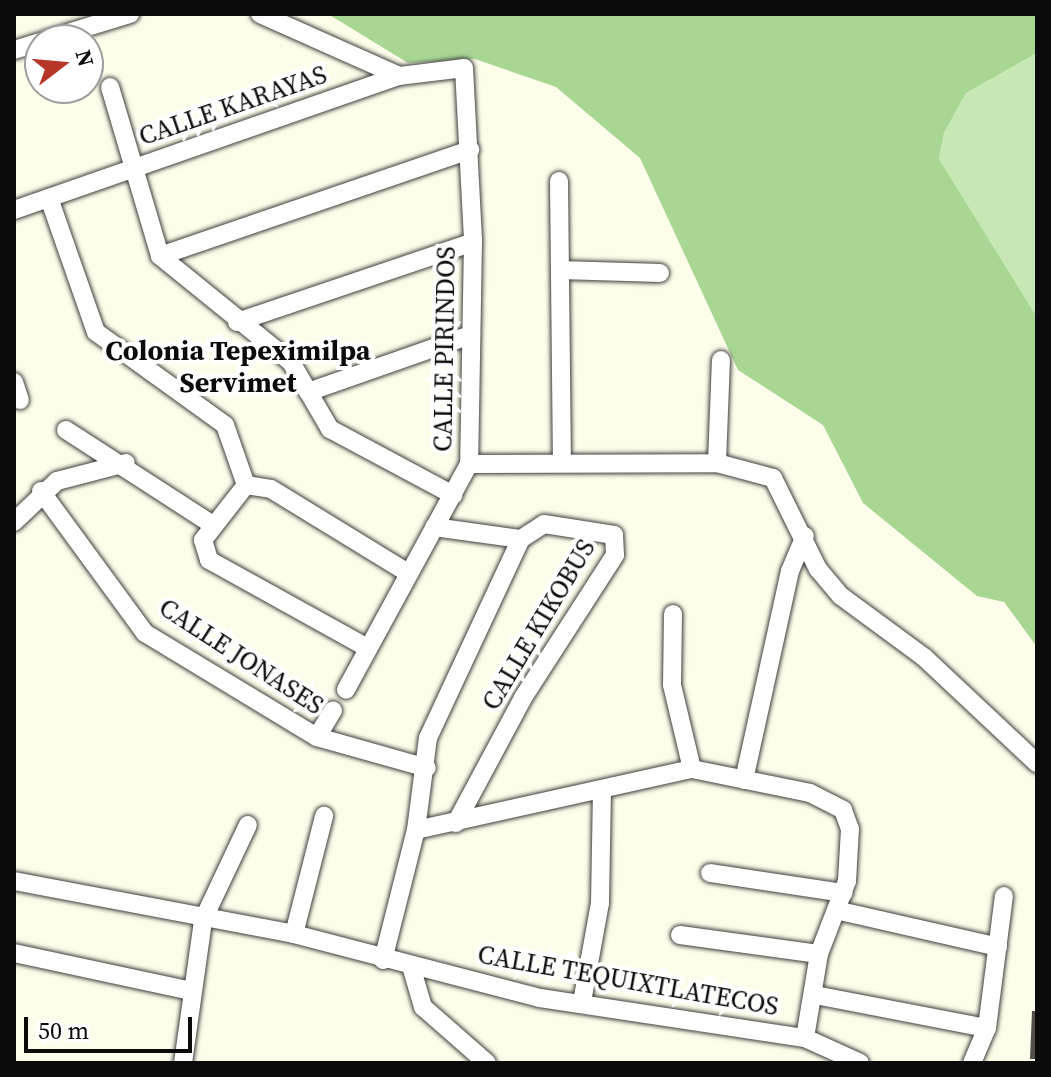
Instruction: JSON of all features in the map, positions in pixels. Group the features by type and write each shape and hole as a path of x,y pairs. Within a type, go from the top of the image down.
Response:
{"street":[{"path":"98,24 130,14"},
{"path":"260,14 399,76"},
{"name":"CALLE KARAYAS","path":"14,210 399,76 456,63 467,74"},
{"name":"CALLE PIRINDOS","path":"346,690 364,646 469,464 473,242 467,74"},
{"path":"110,87 131,169 160,256 237,322 291,362 330,429 453,495"},
{"path":"160,256 470,150"},
{"path":"559,181 562,458"},
{"path":"49,198 96,332 225,425 246,485"},
{"path":"237,322 473,242"},
{"path":"560,270 660,273"},
{"path":"308,392 471,335"},
{"path":"717,463 721,360"},
{"path":"14,382 20,400"},
{"path":"66,430 126,463 213,525"},
{"path":"469,464 562,458 717,463 773,478 841,596 925,658 1037,763"},
{"path":"14,522 41,491 126,463"},
{"path":"246,485 203,540 209,560 364,646"},
{"path":"246,485 271,489 408,573"},
{"name":"CALLE JONASES","path":"41,491 145,633 317,737 427,768"},
{"name":"CALLE KIKOBUS","path":"434,527 521,539 544,524 614,535 618,544 456,823"},
{"path":"744,780 790,571 805,536"},
{"path":"383,960 416,830 427,768 428,738 521,539"},
{"path":"673,614 672,685 692,769"},
{"path":"317,737 333,710"},
{"path":"416,830 602,792 692,769 810,793 843,810 850,829 842,902 819,954 815,995 805,1038"},
{"path":"582,1002 600,903 602,792"},
{"path":"294,934 324,816"},
{"path":"183,1063 203,920 248,825"},
{"path":"710,873 842,902 998,947"},
{"name":"CALLE TEQUIXTLATECOS","path":"14,881 203,920 294,934 383,960 582,1002 805,1038 860,1063"},
{"path":"972,1063 987,1028 1004,896"},
{"path":"680,935 819,954"},
{"path":"14,953 192,991"},
{"path":"411,966 423,1007 487,1063"},
{"path":"815,995 987,1028"}],"green space":[{"path":"328,14 1037,14 1037,53 966,93 944,133 939,159 1037,317 1037,647 1004,602 977,596 863,503 823,425 738,370 640,158 556,87 475,59 408,63"},
{"path":"1037,53 1037,317 939,159 944,133 966,93"}],"building":[{"path":"1032,1011 1037,1011 1037,1059 1030,1059"}],"district":[{"name":"Colonia Tepeximilpa Servimet","path":"238,366"}]}
